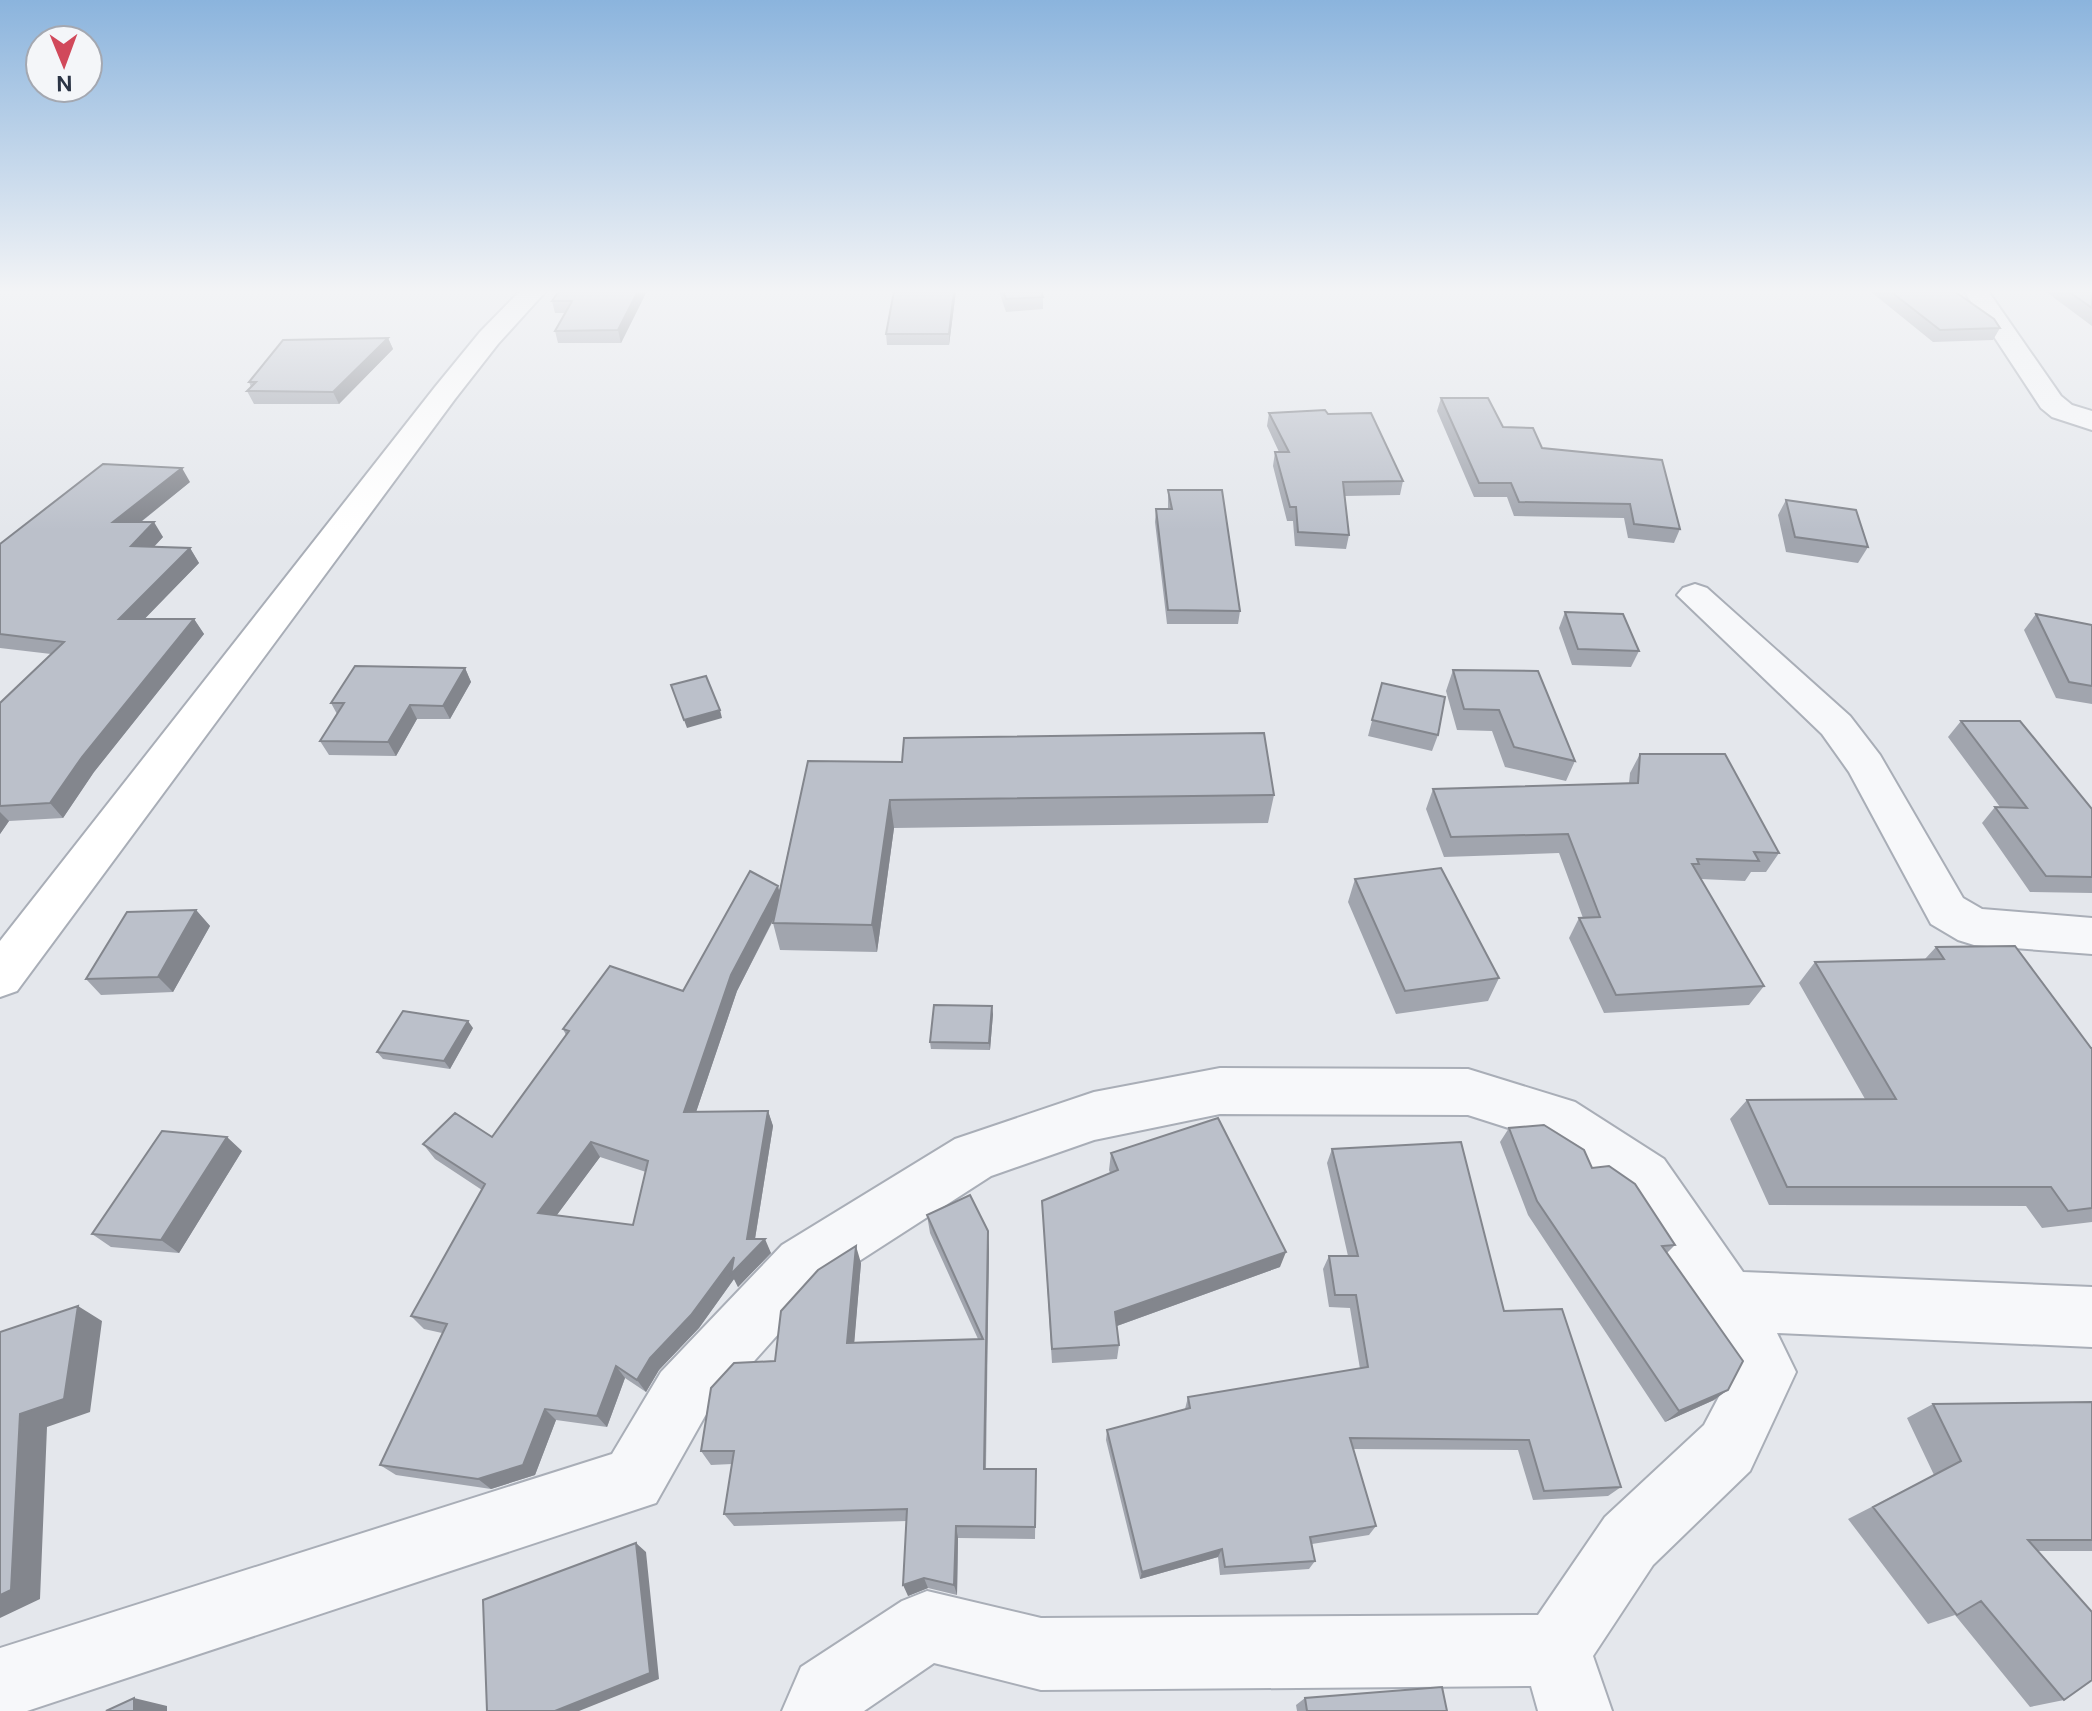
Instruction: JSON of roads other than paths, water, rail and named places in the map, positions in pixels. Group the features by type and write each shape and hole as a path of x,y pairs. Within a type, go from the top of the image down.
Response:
{"main road":[{"path":"0,977 16,941 463,371"}],"street":[{"path":"2030,371 2051,402 2062,411 2092,421"},
{"path":"1695,595 1836,725 1866,765 1947,911 1974,927 2092,936"},
{"path":"0,1684 633,1480 683,1394 802,1265 974,1157 1094,1116 1220,1091 1468,1092 1556,1119 1645,1177 1728,1301 1765,1372 1727,1448 1629,1541 1566,1681 1041,1654 927,1626 827,1693 819,1711"},
{"path":"1728,1301 2092,1317"}]}
